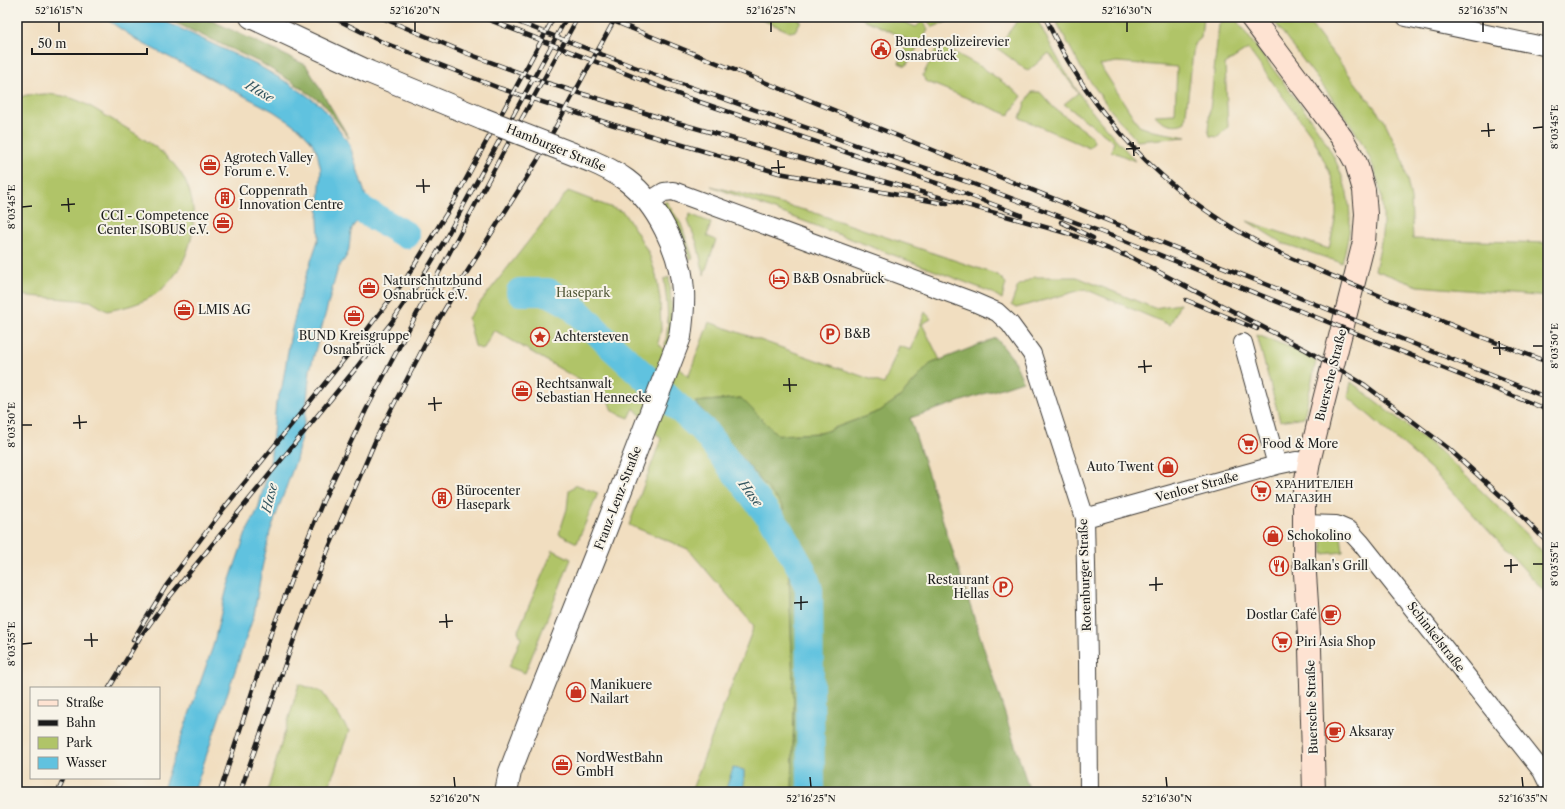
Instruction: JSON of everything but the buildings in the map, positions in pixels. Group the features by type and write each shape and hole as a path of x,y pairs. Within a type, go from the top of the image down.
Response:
{"main road":[{"name":"Buersche Straße","path":"1251,17 1342,138 1356,163 1364,190 1366,214 1364,242 1309,462 1304,491 1303,524 1311,677 1314,792"}],"street":[{"name":"Hamburger Straße","path":"251,17 369,72 483,120 591,161 625,179 639,191 648,202"},
{"path":"1406,17 1548,47"},
{"name":"Rotenburger Straße","path":"648,202 664,192 673,191 974,302 997,312 1010,324 1032,354 1085,518 1089,792"},
{"name":"Franz-Lenz-Straße","path":"506,792 510,772 533,711 680,337 684,290 680,269 672,244 661,222 648,202"},
{"path":"1243,343 1277,465"},
{"name":"Venloer Straße","path":"1085,518 1277,465 1296,461 1309,462"},
{"name":"Schinkelstraße","path":"1303,524 1336,525 1350,531 1542,771 1548,783"}],"green space":[{"path":"163,17 204,17 306,65 349,138 324,104 294,83 261,63"},
{"path":"756,17 799,17 798,20 801,21 795,31 790,32"},
{"path":"859,17 893,17 916,27 922,21 928,30 906,66 899,63 909,40"},
{"path":"927,17 951,17 949,21 933,27 928,22"},
{"path":"1020,17 1036,17 1061,64 1084,101 1135,161 1111,151 1114,142 1064,104 1078,93 1049,53 1028,71 997,48"},
{"path":"1054,17 1203,17 1201,38 1194,44 1185,122 1181,124 1169,124 1155,115 1175,114 1177,67 1117,62 1100,65 1139,126 1153,131 1186,137 1137,141 1109,108 1081,68"},
{"path":"1225,17 1234,17 1311,119 1338,166 1348,200 1350,218 1349,235 1342,263 1282,243 1247,221 1329,249 1336,215 1336,193 1330,173 1312,136 1248,49 1225,64 1228,127 1218,137 1210,136 1208,129 1219,24"},
{"path":"1271,17 1305,17 1384,120 1403,160 1411,199 1413,239 1548,243 1548,297 1418,286 1375,270 1382,235 1383,213 1381,194 1370,160 1363,144 1344,114"},
{"path":"939,44 983,68 1022,96 1009,115 925,81 923,75"},
{"path":"1032,92 1040,92 1054,108 1092,136 1094,142 1089,148 1020,118 1025,104"},
{"path":"46,94 65,96 79,101 97,110 140,137 158,149 173,163 180,172 188,188 192,205 193,223 191,240 185,257 176,273 165,286 146,300 107,311 90,301 17,295 17,98 27,95"},
{"path":"711,186 812,212 998,275 1006,283 1002,299 991,292"},
{"name":"Hasepark","path":"568,191 623,212 636,231 649,254 656,275 660,299 661,330 658,343 688,377 709,322 884,384 899,346 911,350 925,312 931,319 922,324 940,360 930,364 900,397 880,411 821,433 778,435 741,398 696,402 783,507 789,578 794,708 792,792 691,792 754,626 688,549 629,525 661,439 634,408 629,418 612,411 605,391 569,374 494,330 483,350 475,346 468,318"},
{"path":"666,201 681,224 693,258 689,259 679,230 663,204"},
{"path":"690,214 711,223 707,236 716,240 704,275 697,243 688,221"},
{"path":"669,277 672,313 669,347 665,345 668,320 664,279"},
{"path":"1034,277 1077,277 1154,308 1180,304 1170,325 1085,289 1016,308 1011,305 1018,286"},
{"path":"1257,335 1295,349 1316,361 1304,417 1280,421"},
{"path":"996,338 1014,360 1023,381 910,418 1030,792 792,792 794,708 789,578 783,507 695,402 741,398 778,435 821,433 880,411 900,397 930,364"},
{"path":"1351,382 1440,451 1530,538 1548,558 1548,595 1431,469 1348,397"},
{"path":"577,485 598,493 577,543 559,534 567,509 569,490"},
{"path":"1327,532 1341,535 1343,552 1323,554 1321,533"},
{"path":"553,550 571,559 525,673 509,667 521,638 518,631"},
{"path":"299,684 322,692 349,731 327,792 267,792"}],"water":[{"path":"103,17 156,17 259,66 290,84 322,106 349,143 369,206 375,212 375,218 359,221 354,225 347,255 338,268 310,370 305,419 296,460 270,532 254,615 194,792 162,792 213,646 227,588 246,533 258,509 270,463 276,403 282,387 291,333 302,288 319,237 318,219 321,170 317,152 311,141 300,129 273,111 140,42"},
{"path":"733,768 744,770 744,792 725,792"}],"waterway":[{"name":"Hase","path":"342,198 406,235"},
{"name":"Hase","path":"520,292 548,292 570,304 612,347 704,431 778,528 802,570 809,589 811,792"}],"railway":[{"path":"332,17 382,42 499,88 614,125 779,173 947,204"},
{"path":"380,17 466,53 547,83 678,123 1066,233"},
{"path":"482,17 688,98 942,185 1021,215"},
{"path":"505,17 650,73 856,145 968,182 1120,239 1548,410"},
{"path":"133,640 166,586 197,544 354,347 407,277 453,203 554,17"},
{"path":"110,687 139,639 167,600 357,367 391,323 443,243 567,17"},
{"path":"220,792 271,633 323,501 366,410 390,364 505,149 578,17"},
{"path":"603,17 1548,398"},
{"path":"240,792 293,642 328,550 377,437 433,329 537,161 616,17"},
{"path":"1045,17 1063,52 1083,85 1107,117 1132,146 1160,174 1190,199 1222,221 1269,248 1310,267 1502,345 1548,362"},
{"path":"1061,222 1093,238"},
{"path":"1062,231 1129,257"},
{"path":"1125,254 1306,350 1365,385 1448,448 1512,506 1548,543"},
{"path":"1186,300 1257,329"},
{"path":"58,792 64,779"}],"place":[{"name":"Bundespolizeirevier Osnabrück","path":"881,49"},
{"name":"Agrotech Valley Forum e. V.","path":"210,165"},
{"name":"Coppenrath Innovation Centre","path":"225,198"},
{"name":"CCI - Competence Center ISOBUS e.V.","path":"223,223"},
{"name":"B&B Osnabrück","path":"779,279"},
{"name":"Naturschutzbund Osnabrück e.V.","path":"369,288"},
{"name":"LMIS AG","path":"184,310"},
{"name":"BUND Kreisgruppe Osnabrück","path":"354,316"},
{"name":"B&B","path":"830,334"},
{"name":"Achtersteven","path":"540,337"},
{"name":"Rechtsanwalt Sebastian Hennecke","path":"522,391"},
{"name":"Food & More","path":"1248,444"},
{"name":"Auto Twent","path":"1168,467"},
{"name":"ХРАНИТЕЛЕН МАГАЗИН","path":"1261,491"},
{"name":"Bürocenter Hasepark","path":"442,498"},
{"name":"Schokolino","path":"1273,536"},
{"name":"Balkan's Grill","path":"1279,566"},
{"name":"Restaurant Hellas","path":"1003,587"},
{"name":"Dostlar Café","path":"1331,615"},
{"name":"Piri Asia Shop","path":"1282,642"},
{"name":"Manikuere Nailart","path":"576,692"},
{"name":"Aksaray","path":"1335,732"},
{"name":"NordWestBahn GmbH","path":"562,765"}]}
